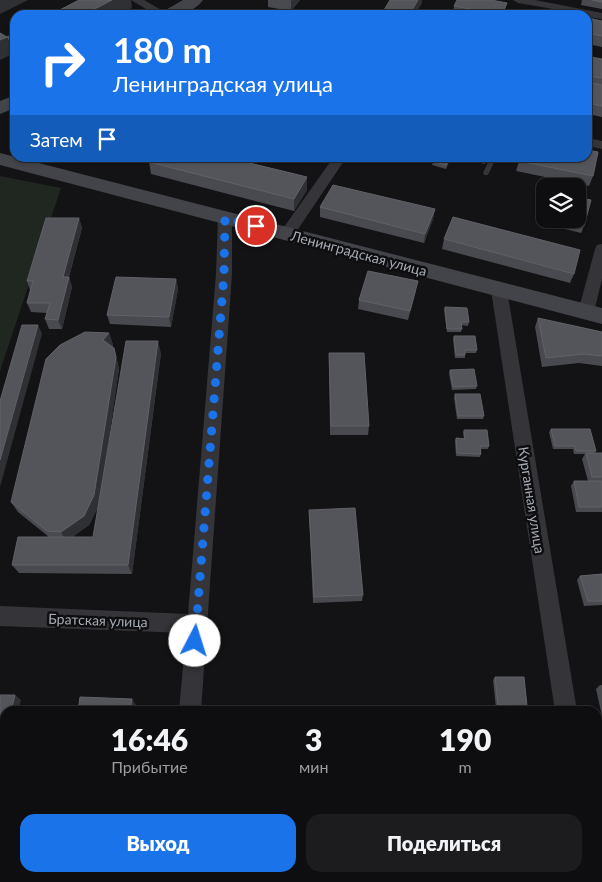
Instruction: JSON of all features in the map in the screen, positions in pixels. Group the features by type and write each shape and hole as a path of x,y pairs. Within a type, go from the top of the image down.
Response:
{"street":[{"path":"136,0 156,10"},
{"path":"176,10 195,0"},
{"path":"518,0 570,10"},
{"name":"Ленинградская улица","path":"11,162 594,314"},
{"path":"287,234 336,162"},
{"path":"190,706 224,274 225,218"},
{"path":"594,314 602,248"},
{"name":"Курганная улица","path":"500,290 565,706"},
{"name":"Братская улица","path":"0,616 197,624"}],"lane":[{"path":"486,173 490,162"}],"shaded area":[{"path":"0,176 61,188 0,371"}],"building":[{"path":"79,0 112,0 93,10 60,10"},
{"path":"390,0 418,0 412,10 384,10"},
{"path":"457,0 491,0 507,3 504,10 475,10 454,6"},
{"path":"592,19 602,21 602,36 592,34"},
{"path":"0,33 7,37 0,40"},
{"path":"592,57 602,59 602,78 592,77"},
{"path":"592,83 602,85 602,106 592,104"},
{"path":"592,151 598,152 593,176 524,162 592,162"},
{"path":"149,162 245,162 307,177 294,199"},
{"path":"433,162 448,162 446,165"},
{"path":"333,185 435,209 425,234 320,207"},
{"path":"586,199 591,200 586,219"},
{"path":"453,217 580,250 574,274 444,239"},
{"path":"46,218 79,218 63,277 69,277 58,320 45,319 50,303 27,303 33,281 27,281"},
{"path":"368,271 418,281 410,311 359,300"},
{"path":"116,277 176,279 169,317 107,315"},
{"path":"445,307 467,308 469,322 461,322 462,329 447,329"},
{"path":"538,318 602,332 602,356 584,354 546,358"},
{"path":"22,325 38,325 0,460 0,401"},
{"path":"85,332 109,333 103,340 114,348 116,357 94,495 84,516 61,532 47,531 11,502 46,359 60,345"},
{"path":"454,336 475,336 477,350 465,350 465,355 456,355"},
{"path":"126,341 158,341 128,565 12,565 18,537 93,537"},
{"path":"329,353 364,353 369,426 331,426"},
{"path":"474,369 477,386 453,387 450,370"},
{"path":"455,394 480,394 484,416 458,416"},
{"path":"551,429 590,429 596,451 576,451 575,446 555,446"},
{"path":"464,430 487,430 489,446 480,446 481,454 457,453 456,438 465,439"},
{"path":"586,453 602,453 602,477 592,477"},
{"path":"574,481 602,481 602,507 579,507"},
{"path":"355,508 363,595 314,597 309,510"},
{"path":"602,574 602,601 588,601 580,576"},
{"path":"495,677 524,677 527,706 498,705"},
{"path":"0,695 15,695 12,706 0,706"},
{"path":"80,697 132,699 131,706 79,706"}],"route":[{"path":"195,641 224,274 225,218 256,226"}]}
